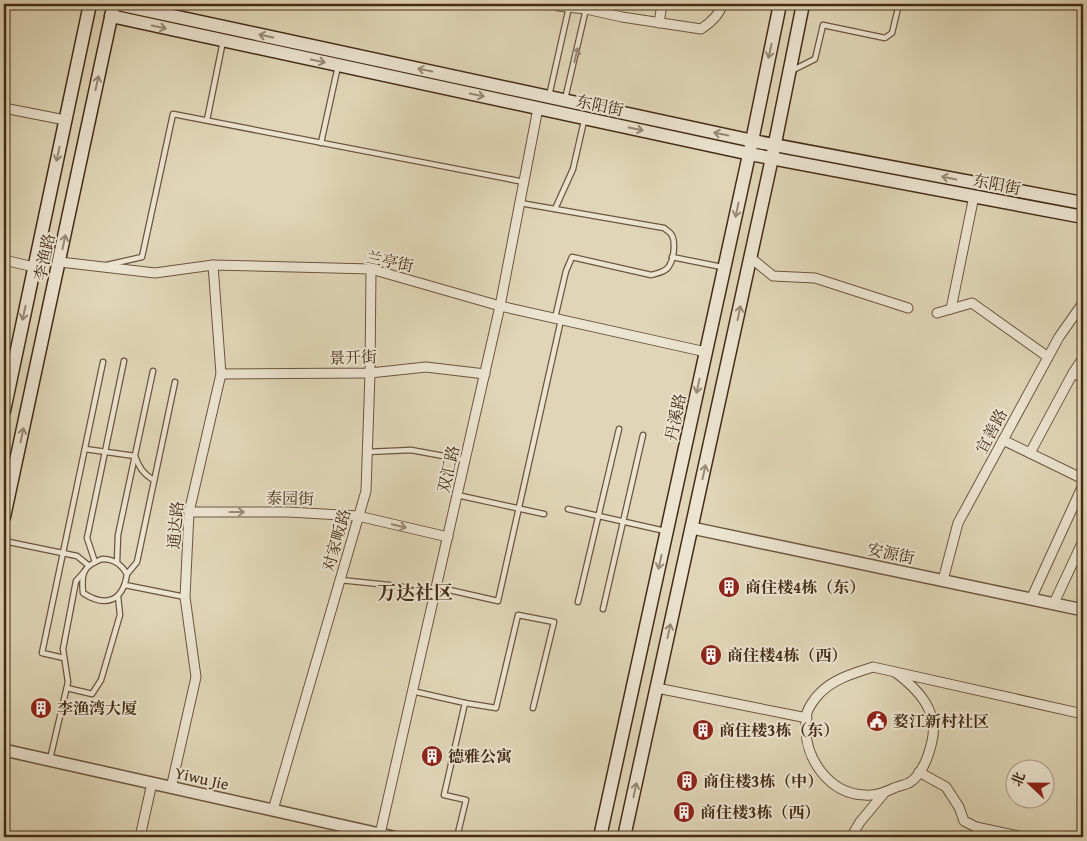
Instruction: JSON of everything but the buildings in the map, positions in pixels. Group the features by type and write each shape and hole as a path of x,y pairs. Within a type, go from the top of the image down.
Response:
{"main road":[{"name":"李渔路","path":"4,409 90,4"},
{"name":"丹溪路","path":"600,837 752,141 780,4"},
{"path":"624,837 751,258 804,4"},
{"name":"李渔路","path":"4,517 114,8"},
{"name":"东阳街","path":"114,8 565,100 752,141 1083,203"},
{"name":"东阳街","path":"114,8 224,40 749,154 1083,217"}],"street":[{"path":"554,4 558,6 583,7 622,17 701,29 711,22 721,9 722,4"},
{"path":"659,23 662,4"},
{"path":"4,108 65,120"},
{"name":"双汇路","path":"380,834 500,306 538,108"},
{"path":"951,309 974,196"},
{"path":"751,258 773,276 815,278 908,308"},
{"path":"4,260 34,267"},
{"name":"兰亭街","path":"60,262 155,273 213,265 371,269 500,306 706,352"},
{"name":"通达路","path":"171,788 196,677 185,597 189,512 221,374 213,265"},
{"name":"对家畈路","path":"273,810 366,491 371,269"},
{"path":"937,313 972,303 1048,357"},
{"name":"宜善路","path":"943,580 958,524 1059,337 1083,303"},
{"path":"1030,453 1083,358"},
{"name":"景开街","path":"221,374 370,373 426,367 484,374"},
{"path":"1073,373 1083,378"},
{"path":"1003,440 1083,480"},
{"path":"1031,599 1083,484"},
{"name":"泰园街","path":"189,512 288,512 358,516 448,537"},
{"name":"安源街","path":"692,528 1083,610"},
{"path":"1054,603 1083,541"},
{"path":"895,672 919,692 929,709 935,729 922,768 910,782 884,792 865,795 844,790 826,778 812,758 806,737 807,713 819,694 843,677 872,667 895,672 1083,714"},
{"path":"657,688 807,718"},
{"name":"Yiwu Jie","path":"4,750 393,837"},
{"path":"919,772 946,788 959,807 964,821 976,827 1023,837"},
{"path":"140,837 152,783"},
{"path":"851,837 860,822 884,792"}],"lane":[{"path":"790,72 815,59 823,25 885,38 892,33 899,4"},
{"path":"549,97 569,7"},
{"path":"565,100 583,7"},
{"path":"207,120 224,40"},
{"path":"321,143 338,65"},
{"path":"98,266 142,257 173,114 524,182"},
{"path":"555,209 573,169 584,118"},
{"path":"340,580 399,586 498,601 519,508 566,272 572,257 651,275 662,272 669,266 674,242 672,234 664,228 520,203"},
{"path":"672,258 724,268"},
{"path":"94,562 87,538 124,361"},
{"path":"64,658 42,653 103,362"},
{"path":"117,562 118,535 153,371"},
{"path":"84,572 82,582 83,593 90,598 101,601 111,600 118,596 126,586 127,574 137,562 175,382"},
{"path":"578,602 619,428"},
{"path":"602,608 643,435"},
{"path":"85,448 135,456"},
{"path":"367,452 411,450 465,460"},
{"path":"135,456 139,467 146,476 154,480"},
{"path":"457,495 544,514"},
{"path":"568,509 667,531"},
{"path":"4,542 76,556 88,565"},
{"path":"49,760 68,682 63,649 76,581 88,565 102,559 117,562 127,574"},
{"path":"126,586 185,597"},
{"path":"66,688 92,694 101,680 120,615 118,596"},
{"path":"412,691 496,708 518,615 554,622 533,708"},
{"path":"457,837 466,800 444,795 465,702"}],"place":[{"name":"商住楼4栋（东）","path":"729,587"},
{"name":"商住楼4栋（西）","path":"711,655"},
{"name":"李渔湾大厦","path":"41,708"},
{"name":"婺江新村社区","path":"877,721"},
{"name":"商住楼3栋（东）","path":"703,730"},
{"name":"德雅公寓","path":"432,756"},
{"name":"商住楼3栋（中）","path":"687,781"},
{"name":"商住楼3栋（西）","path":"684,812"}],"district":[{"name":"万达社区","path":"415,592"}]}
